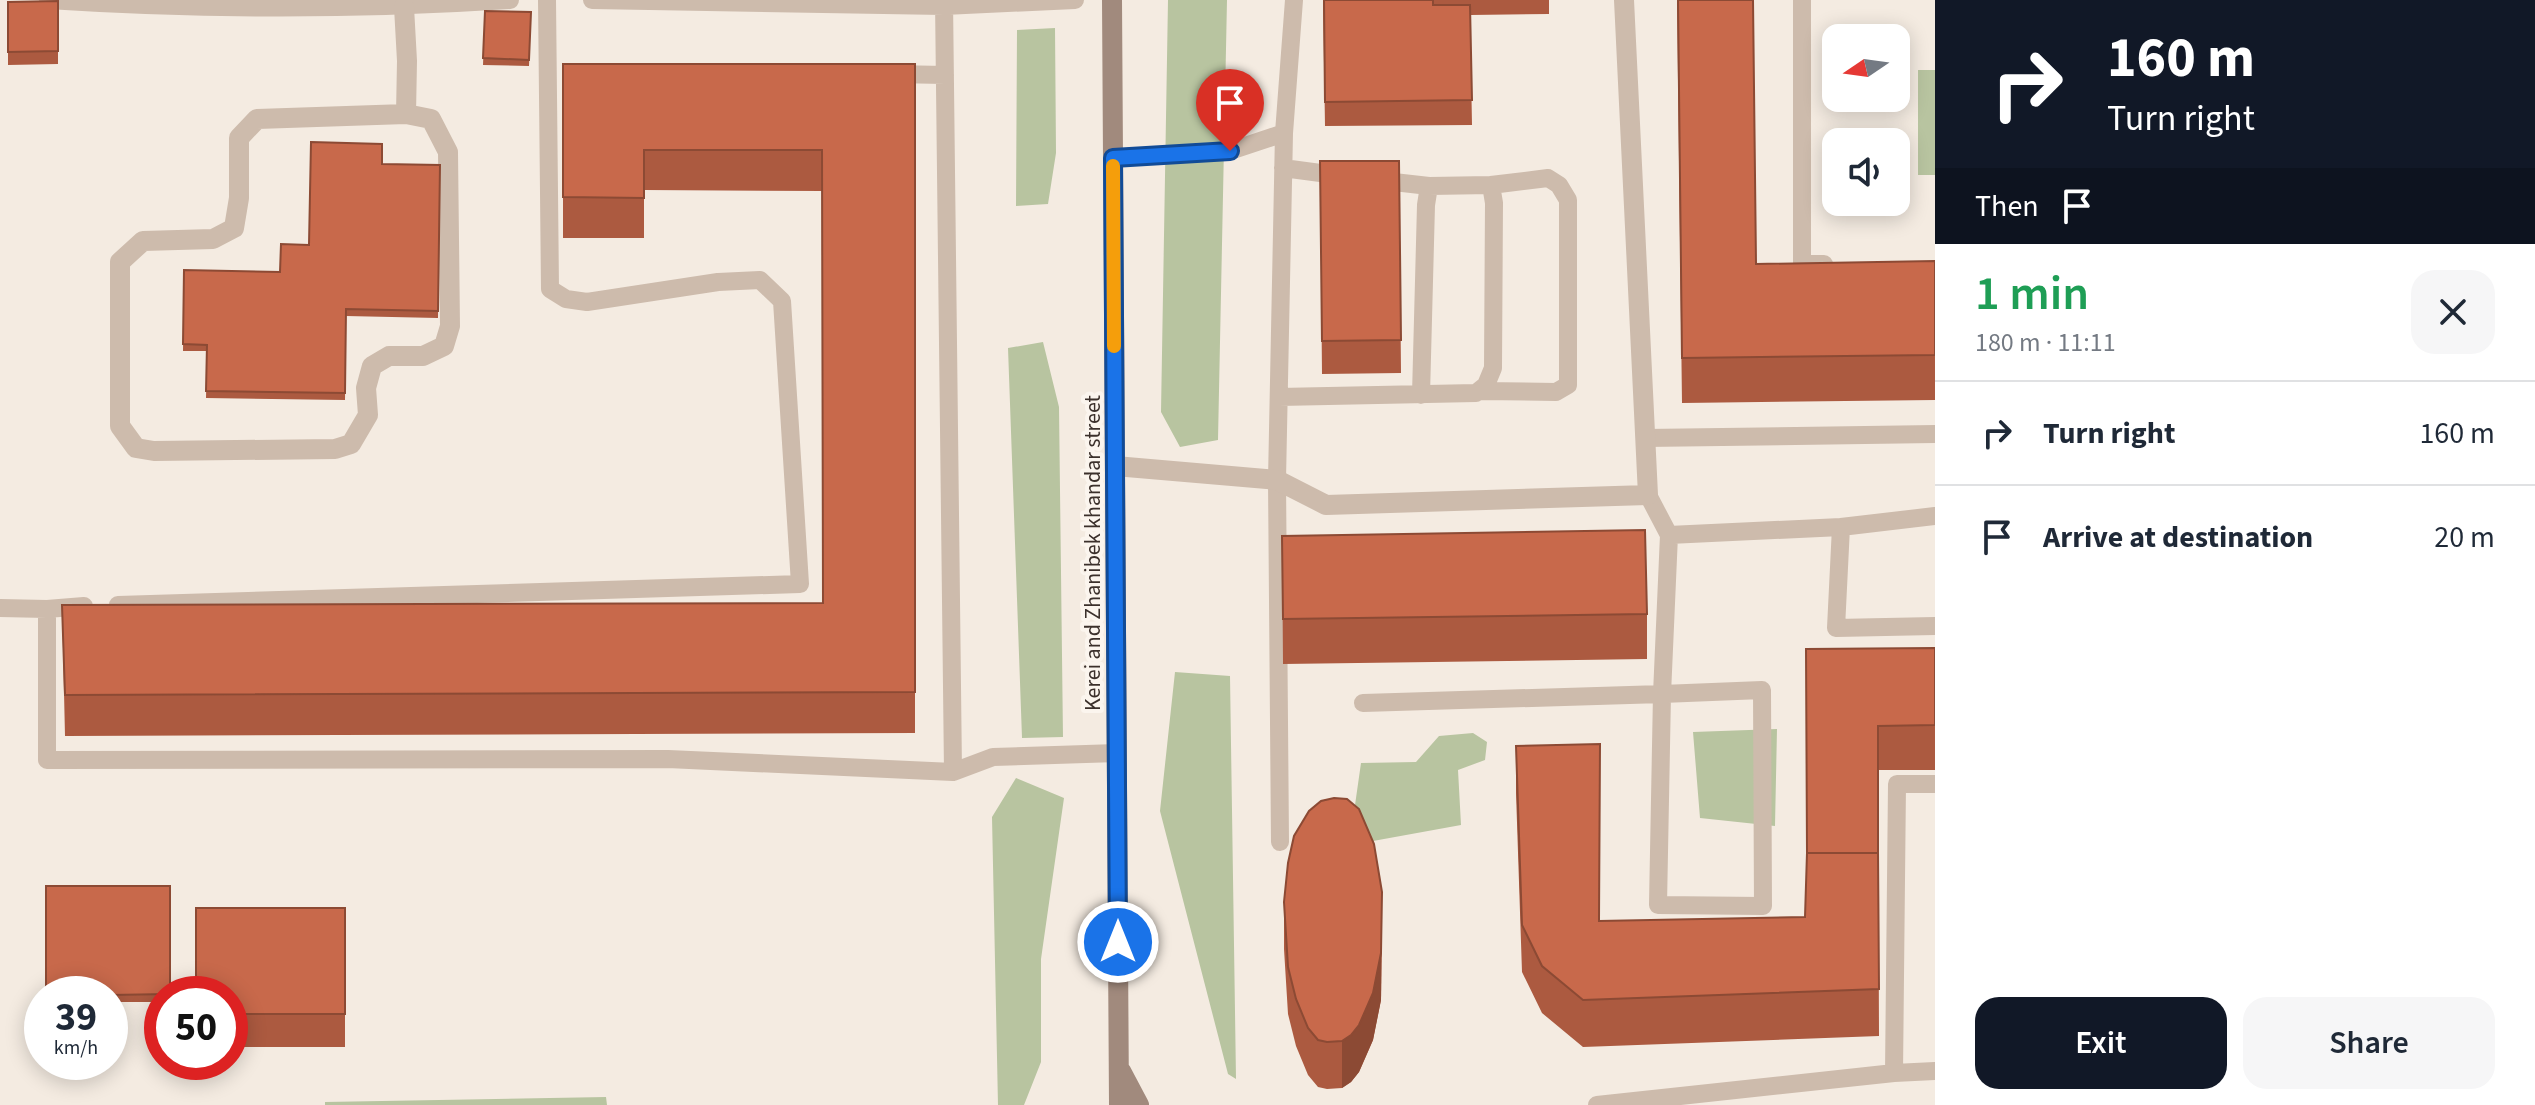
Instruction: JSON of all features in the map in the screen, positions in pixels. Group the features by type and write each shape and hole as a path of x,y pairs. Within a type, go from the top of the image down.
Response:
{"main road":[{"name":"Kerei and Zhanibek khandar street","path":"1112,0 1119,1105"},
{"path":"1119,1068 1139,1105"}],"street":[{"path":"1115,466 1277,480 1326,505 1648,495 1624,0"},
{"path":"404,3 406,114"},
{"path":"406,114 431,119 448,152 450,326 444,346 423,356 389,356 372,366 366,388 368,415 351,444 335,449 154,451 136,448 120,426 120,262 143,241 213,239 234,228 239,198 239,138 257,119 406,114"}],"lane":[{"path":"48,0 118,5 510,0"},
{"path":"0,608 47,609 800,584 782,301 760,280 718,282 587,302 566,299 550,289 556,70 547,0"},
{"path":"592,0 944,3 1075,0"},
{"path":"1280,842 1277,480 1284,133 1294,0"},
{"path":"1802,0 1802,264 1846,264"},
{"path":"944,3 953,772"},
{"path":"882,74 945,75"},
{"path":"1113,158 1230,151 1284,133"},
{"path":"1283,168 1429,186 1491,185 1548,178 1559,185 1568,200 1568,385 1556,392 1479,391"},
{"path":"1279,397 1476,393 1486,385 1493,368 1494,203 1491,185"},
{"path":"1421,395 1429,186"},
{"path":"1645,438 1935,434"},
{"path":"1363,703 1662,694 1762,690 1763,906 1658,905 1662,694 1669,535 1648,495"},
{"path":"1669,535 1841,527 1935,516"},
{"path":"1841,527 1836,628 1935,626"},
{"path":"47,609 47,760 668,759 953,772 993,757 1117,753"},
{"path":"1894,1073 1897,784 1935,784"},
{"path":"1597,1105 1935,1071"}],"green space":[{"path":"1168,0 1227,0 1218,440 1180,447 1161,412"},
{"path":"1055,28 1056,153 1048,204 1016,206 1017,30"},
{"path":"1918,70 1935,70 1935,175 1918,175"},
{"path":"1043,342 1059,407 1063,737 1022,738 1008,348"},
{"path":"1175,672 1230,676 1236,1079 1228,1074 1160,811"},
{"path":"1777,729 1775,826 1700,818 1693,732"},
{"path":"1473,733 1487,742 1485,760 1458,770 1461,825 1373,841 1352,826 1361,763 1416,762 1439,736"},
{"path":"1016,778 1064,798 1041,959 1041,1062 1024,1105 998,1105 992,817"},
{"path":"606,1097 607,1105 325,1105 325,1102"}],"building":[{"path":"1324,0 1433,0 1433,5 1470,5 1472,100 1325,102"},
{"path":"1678,0 1753,0 1756,264 1935,261 1935,355 1682,358"},
{"path":"58,1 58,51 8,52 8,2"},
{"path":"485,11 531,12 529,60 483,58"},
{"path":"563,64 915,64 915,692 65,695 62,605 823,603 822,150 644,150 644,198 563,197"},
{"path":"311,142 382,144 382,164 440,165 438,311 346,309 345,393 206,391 207,345 183,344 184,270 280,272 281,244 309,245"},
{"path":"1320,161 1399,161 1401,340 1322,341"},
{"path":"1645,530 1647,614 1283,619 1282,536"},
{"path":"1935,648 1935,725 1878,726 1878,853 1807,853 1806,649"},
{"path":"1600,744 1599,921 1805,917 1807,853 1878,853 1879,989 1583,1000 1542,966 1522,925 1516,746"},
{"path":"1347,799 1359,809 1374,844 1382,892 1381,953 1373,993 1359,1025 1342,1041 1327,1042 1318,1040 1308,1028 1296,999 1288,967 1284,902 1294,836 1309,811 1321,801"},
{"path":"46,886 170,886 170,976 144,976 144,994 128,995 128,976 46,976"},
{"path":"196,908 345,908 345,1014 248,1014 248,976 196,976"}],"slow traffic":[{"path":"1113,166 1114,346"}],"route":[{"path":"1118,942 1113,158 1230,151"}]}
